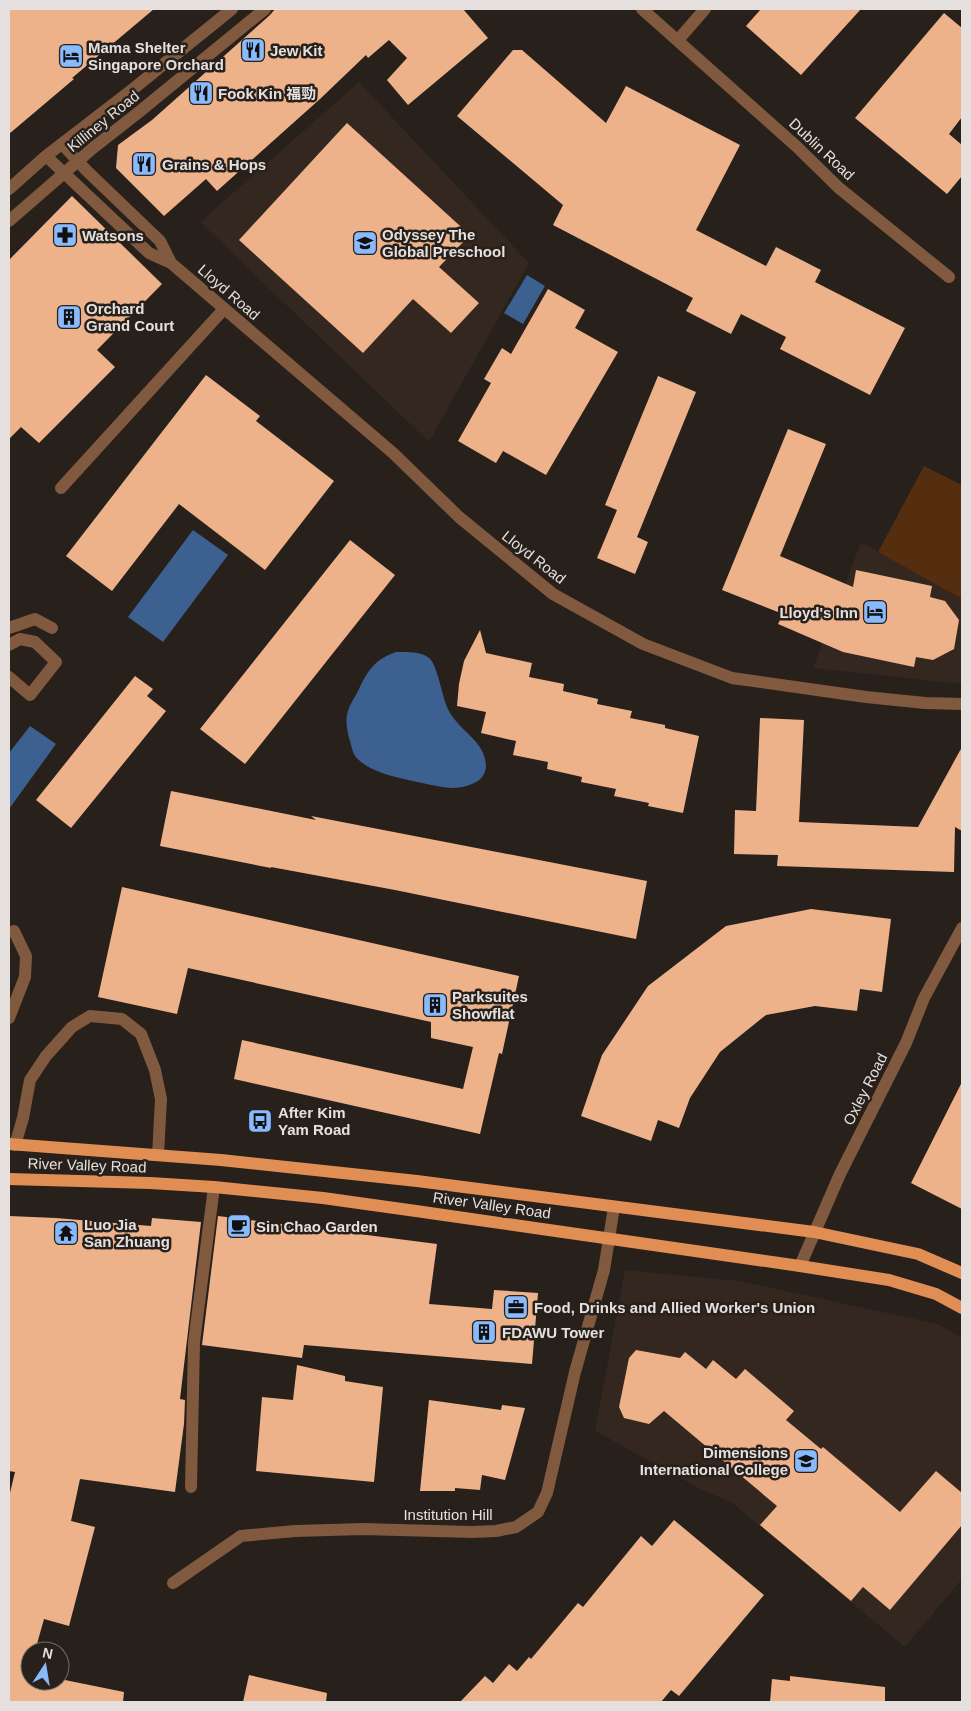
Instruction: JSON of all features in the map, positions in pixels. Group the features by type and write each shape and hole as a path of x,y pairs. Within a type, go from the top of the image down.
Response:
{"main road":[{"name":"River Valley Road","path":"12,1144 158,1154 417,1182 814,1232 918,1254 962,1273"},
{"name":"River Valley Road","path":"9,1179 150,1183 214,1187 323,1198 889,1280 936,1294 962,1308"}],"street":[{"name":"Killiney Road","path":"9,189 46,156 232,9"},
{"name":"Killiney Road","path":"9,221 93,148 265,9"},
{"name":"Dublin Road","path":"642,9 796,146 839,188 949,277"},
{"path":"678,40 706,9"},
{"name":"Lloyd Road","path":"62,144 78,162 160,241 172,263"},
{"name":"Lloyd Road","path":"46,156 149,253 172,263 392,453 460,517 553,594 637,640 732,678 886,699 962,704"},
{"path":"61,488 224,309"},
{"path":"9,628 35,619 52,628"},
{"path":"9,646 20,639 35,642 56,662 30,694 9,677"},
{"name":"Oxley Road","path":"800,1266 840,1174 906,1043 924,998 962,928"},
{"path":"9,1018 25,977 26,956 14,931"},
{"path":"12,1144 23,1118 30,1080 46,1056 72,1027 90,1016 122,1019 141,1034 155,1070 160,1099 158,1154"},
{"path":"191,1487 194,1342 214,1187"},
{"name":"Institution Hill","path":"173,1583 242,1536 295,1531 363,1529 496,1531 516,1527 538,1512 547,1493 575,1372 604,1270 614,1207"}],"shaded area":[{"name":"Odyssey The Global Preschool","path":"359,82 529,263 429,442 200,222"},
{"path":"924,466 962,485 962,599 878,552"},
{"path":"861,542 962,599 962,684 813,668"},
{"name":"Dimensions International College","path":"625,1270 740,1281 938,1324 962,1338 962,1579 905,1647 731,1502 704,1491 595,1431"}],"water":[{"path":"527,275 545,286 523,324 504,313"},
{"path":"193,530 228,555 163,642 128,617"},
{"path":"396,652 422,654 432,662 449,711 482,750 486,767 482,778 478,781 461,787 447,788 384,774 368,767 355,756 347,728 349,708 372,667 388,655"},
{"path":"30,726 56,744 9,809 9,753"}],"building":[{"name":"Mama Shelter Singapore Orchard","path":"9,9 154,9 9,134"},
{"path":"275,9 463,9 488,38 408,105 387,80 407,58 389,40 368,58 366,55 217,191 206,179 164,216 116,168 118,145 152,120"},
{"path":"761,9 861,9 801,75 746,26"},
{"path":"944,13 962,28 962,117 949,134 962,145 962,176 947,194 855,118"},
{"path":"513,50 522,50 606,123 626,86 740,145 696,230 766,266 776,247 821,270 815,282 905,328 870,395 780,349 786,337 741,314 731,334 686,311 693,298 553,225 563,205 457,116"},
{"name":"Odyssey The Global Preschool","path":"347,123 470,235 439,267 479,303 451,333 413,299 363,353 239,240"},
{"name":"Orchard Grand Court","path":"72,196 162,284 97,350 115,367 39,443 21,427 9,439 9,260"},
{"path":"548,289 585,310 575,328 618,352 546,475 503,451 496,463 458,441 491,383 484,379 502,348 511,354"},
{"path":"206,375 260,416 256,421 334,481 265,570 179,504 112,591 66,556"},
{"path":"658,376 696,392 637,537 648,542 635,574 597,558 617,510 605,505"},
{"path":"788,429 826,444 780,556 853,587 856,570 932,586 930,597 945,601 959,620 954,649 933,660 916,657 914,667 843,652 778,624 783,614 722,590"},
{"path":"350,540 395,575 245,764 200,729"},
{"path":"480,630 486,653 532,663 529,677 564,684 563,691 598,699 597,704 632,711 630,718 665,725 665,728 699,736 683,813 648,806 649,803 614,796 616,789 581,782 582,777 547,769 548,762 513,755 516,741 481,733 486,712 457,706 464,661"},
{"path":"135,676 153,689 147,696 166,711 71,828 36,800"},
{"path":"760,718 804,720 799,822 918,827 962,747 962,831 955,827 954,872 777,866 778,855 734,854 735,810 756,811"},
{"path":"171,791 316,820 311,816 647,881 636,939 395,890 160,846"},
{"name":"Parksuites Showflat","path":"122,887 519,976 502,1054 499,1053 480,1134 234,1079 242,1040 463,1089 473,1047 431,1038 431,1022 188,968 177,1014 98,997"},
{"path":"811,909 891,919 882,992 860,989 857,1011 815,1006 766,1015 720,1052 690,1098 679,1128 658,1120 651,1141 581,1116 602,1055 648,986 726,926"},
{"path":"962,1082 962,1209 911,1183"},
{"path":"9,1216 151,1226 152,1218 201,1222 180,1399 185,1400 184,1424 175,1492 80,1479 71,1521 95,1527 69,1626 44,1619 38,1641 20,1641 20,1691 70,1691 70,1681 124,1692 123,1702 9,1702 9,1497 15,1472 9,1471"},
{"path":"218,1216 437,1244 429,1304 492,1309 494,1290 538,1293 532,1364 304,1345 302,1358 202,1345"},
{"path":"636,1350 680,1358 685,1352 706,1369 713,1360 736,1379 745,1369 794,1411 786,1420 821,1449 823,1447 900,1512 936,1471 962,1493 962,1525 890,1610 863,1587 851,1601 760,1525 777,1506 664,1411 649,1424 624,1418 619,1407 629,1358"},
{"path":"297,1365 345,1376 345,1381 383,1387 374,1482 256,1471 262,1397 293,1400"},
{"path":"429,1400 501,1410 502,1405 525,1408 505,1480 482,1475 480,1490 455,1488 455,1491 420,1491"},
{"path":"674,1520 764,1595 679,1696 671,1690 661,1702 460,1702 485,1676 493,1683 509,1664 517,1671 529,1657 531,1659 578,1603 583,1607 641,1536 652,1546"},
{"path":"249,1675 327,1693 326,1702 243,1702"},
{"path":"790,1676 885,1687 885,1702 770,1702 772,1679 790,1681"}],"place":[{"name":"Jew Kit","path":"253,50"},
{"name":"Mama Shelter Singapore Orchard","path":"71,56"},
{"name":"Fook Kin 福勁","path":"201,93"},
{"name":"Grains & Hops","path":"144,164"},
{"name":"Watsons","path":"65,235"},
{"name":"Odyssey The Global Preschool","path":"365,243"},
{"name":"Orchard Grand Court","path":"69,317"},
{"name":"Lloyd's Inn","path":"875,612"},
{"name":"Parksuites Showflat","path":"435,1005"},
{"name":"After Kim Yam Road","path":"260,1121"},
{"name":"Sin Chao Garden","path":"239,1226"},
{"name":"Luo Jia San Zhuang","path":"66,1233"},
{"name":"Food, Drinks and Allied Worker's Union","path":"516,1307"},
{"name":"FDAWU Tower","path":"484,1332"},
{"name":"Dimensions International College","path":"806,1461"}]}
